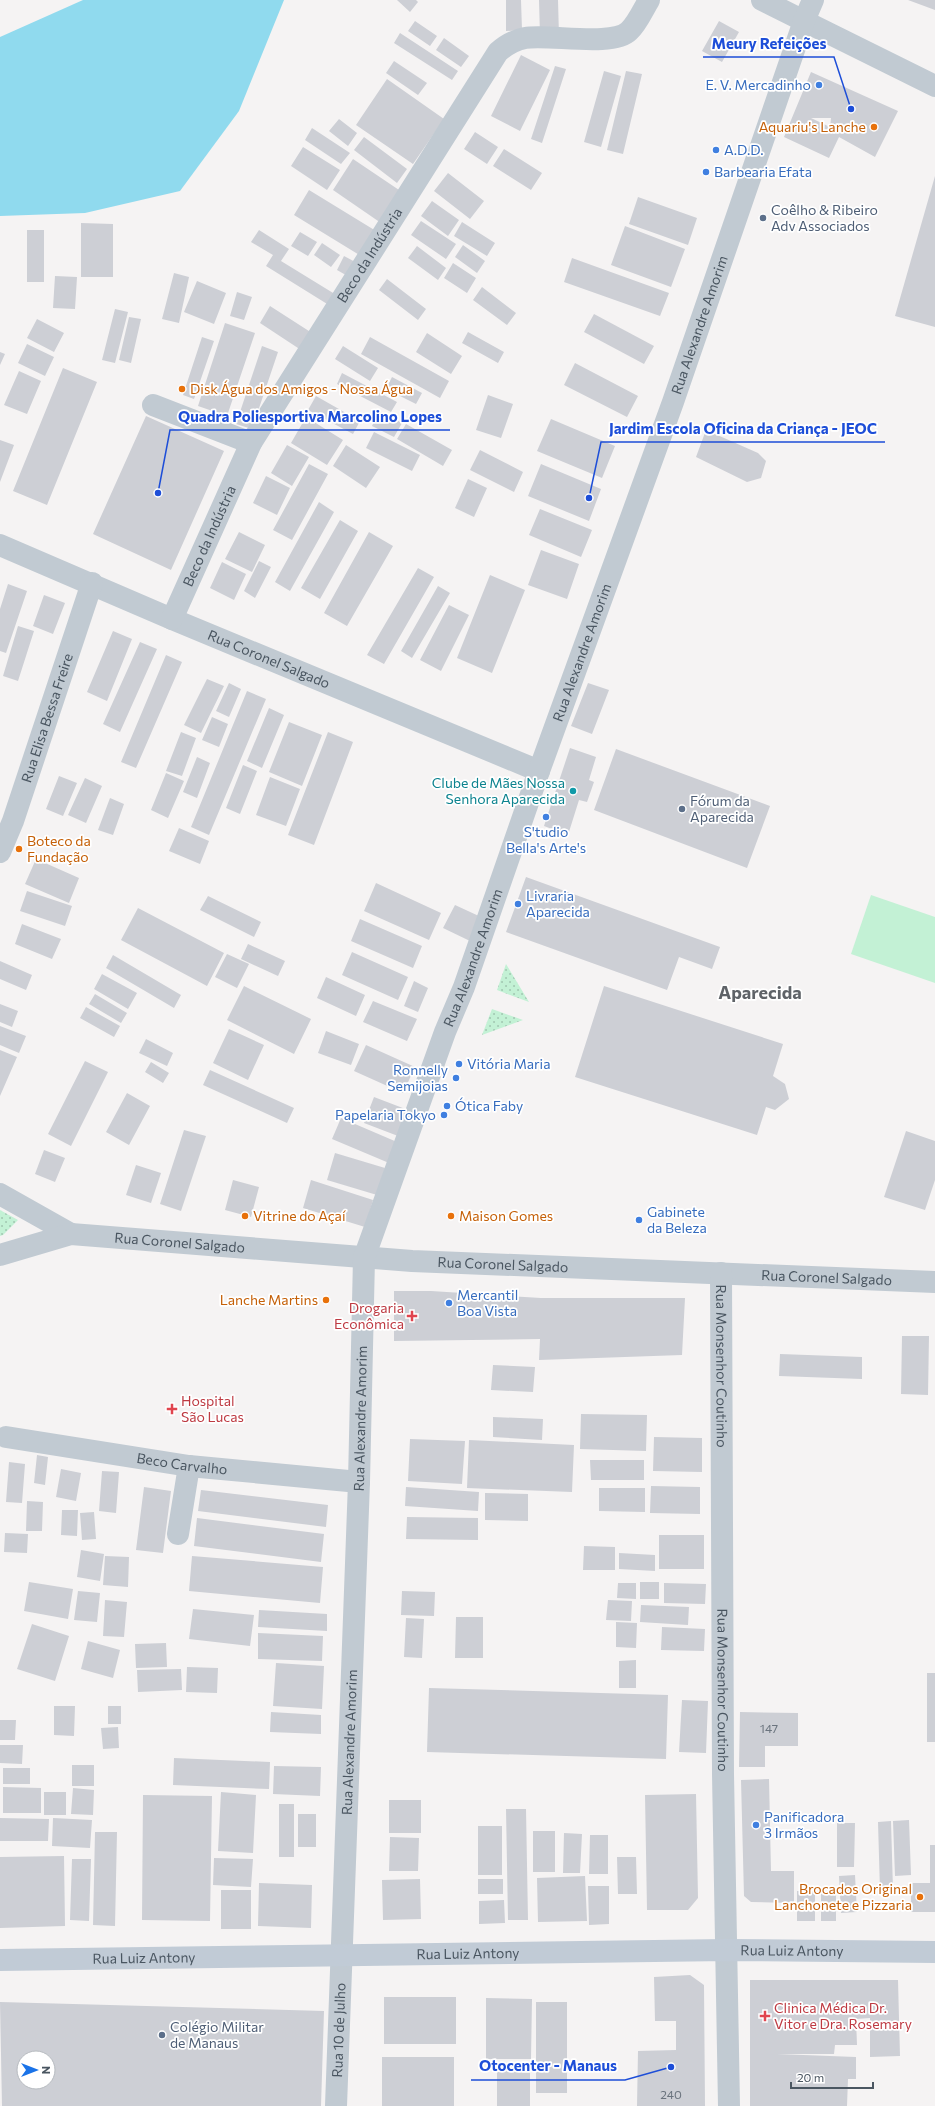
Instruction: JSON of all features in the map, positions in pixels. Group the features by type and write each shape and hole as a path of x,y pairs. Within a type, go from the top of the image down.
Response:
{"main road":[{"name":"Rua Luiz Antony","path":"0,1960 727,1950 935,1952"}],"street":[{"name":"Beco da Indústria","path":"172,619 251,443 498,52 506,45 526,38 600,39 622,36 630,31 649,0"},
{"path":"762,0 797,12 935,86"},
{"name":"Rua Alexandre Amorim","path":"341,1955 359,1482 364,1258 445,1032 464,987 539,771 681,379 797,12 813,0"},
{"path":"153,406 251,443"},
{"name":"Rua Coronel Salgado","path":"0,545 92,583 172,619 539,771"},
{"name":"Rua Elisa Bessa Freire","path":"0,852 13,821 92,583"},
{"path":"0,1194 71,1234"},
{"path":"0,1256 71,1234"},
{"name":"Rua Coronel Salgado","path":"71,1234 364,1258 935,1282"},
{"name":"Rua Monsenhor Coutinho","path":"720,1273 723,1774 727,1950 728,2106"},
{"name":"Beco Carvalho","path":"6,1437 188,1466 359,1482"},
{"path":"178,1534 188,1466"},
{"name":"Rua 10 de Julho","path":"336,2106 341,1955"}],"green space":[{"path":"871,895 935,917 935,983 851,954"},
{"path":"506,964 529,1002 497,990"},
{"path":"492,1009 523,1020 482,1035"},
{"path":"0,1210 18,1220 3,1235 0,1236"}],"water":[{"path":"83,0 284,0 239,111 180,191 85,213 0,216 0,37"}],"building":[{"path":"397,0 416,0 418,2 410,12"},
{"path":"506,0 521,0 522,30 506,31"},
{"path":"539,0 558,0 559,36 540,36"},
{"path":"908,0 935,0 935,10"},
{"path":"415,21 437,36 430,46 408,31"},
{"path":"719,21 739,32 722,62 702,51"},
{"path":"400,33 458,71 452,80 394,43"},
{"path":"444,38 469,56 461,67 436,50"},
{"path":"521,55 550,70 520,131 491,116"},
{"path":"394,61 427,83 418,95 386,73"},
{"path":"555,66 566,69 542,143 531,139"},
{"path":"604,71 621,76 601,147 584,142"},
{"path":"626,71 642,74 623,154 607,150"},
{"path":"811,72 898,111 875,157 839,137 829,158 784,137","holes":["811,118 831,118 830,127"]},
{"path":"387,79 444,119 413,164 356,125"},
{"path":"339,119 357,133 348,146 329,131"},
{"path":"312,128 350,153 341,164 305,140"},
{"path":"475,132 498,147 487,164 464,149"},
{"path":"364,137 407,169 397,183 354,150"},
{"path":"303,147 340,170 327,190 291,166"},
{"path":"504,149 542,173 531,190 493,166"},
{"path":"353,159 402,192 381,223 333,190"},
{"path":"448,173 484,201 470,219 434,191"},
{"path":"935,176 935,327 895,316"},
{"path":"309,190 376,231 361,256 294,215"},
{"path":"638,197 697,218 688,245 629,224"},
{"path":"432,201 459,220 448,236 421,216"},
{"path":"421,221 456,244 446,259 411,235"},
{"path":"462,222 495,243 487,256 454,236"},
{"path":"81,223 113,224 113,277 81,277"},
{"path":"625,226 685,249 671,287 611,265"},
{"path":"27,230 44,230 44,282 27,282"},
{"path":"259,230 289,249 281,261 338,296 332,307 266,266 273,255 251,242"},
{"path":"300,232 317,242 308,256 291,246"},
{"path":"322,243 340,255 331,267 314,255"},
{"path":"463,245 485,261 477,273 455,257"},
{"path":"417,246 446,268 438,280 408,258"},
{"path":"344,256 359,264 351,278 337,270"},
{"path":"572,258 669,293 660,316 564,282"},
{"path":"453,263 476,278 467,293 444,278"},
{"path":"174,273 189,277 179,323 162,319"},
{"path":"55,276 77,277 75,309 53,308"},
{"path":"387,279 426,309 418,320 379,290"},
{"path":"197,281 226,293 214,324 184,312"},
{"path":"482,287 516,313 507,325 473,300"},
{"path":"237,292 252,297 244,320 230,316"},
{"path":"270,306 312,333 301,350 260,323"},
{"path":"115,309 128,312 115,363 102,360"},
{"path":"594,314 654,346 644,364 584,332"},
{"path":"129,317 141,319 131,363 119,360"},
{"path":"37,319 64,333 54,352 27,338"},
{"path":"225,323 255,333 227,416 198,406"},
{"path":"468,332 504,352 498,363 462,343"},
{"path":"427,333 462,356 451,374 416,352"},
{"path":"202,337 214,341 194,399 183,395"},
{"path":"370,337 449,381 440,398 361,354"},
{"path":"27,344 54,357 45,376 18,363"},
{"path":"262,346 278,352 252,429 236,424"},
{"path":"343,346 378,368 370,381 335,359"},
{"path":"0,352 5,354 0,365"},
{"path":"575,363 638,396 627,417 564,385"},
{"path":"63,368 97,382 47,505 13,491"},
{"path":"19,371 41,381 27,414 4,405"},
{"path":"342,373 397,402 391,412 337,384"},
{"path":"392,377 422,393 416,404 386,389"},
{"path":"488,395 513,404 501,438 476,430"},
{"path":"316,396 360,421 353,434 308,410"},
{"path":"379,411 402,423 394,437 372,426"},
{"path":"146,416 224,451 171,570 93,534"},
{"path":"306,417 343,440 327,465 291,443"},
{"path":"551,419 615,446 602,478 537,451"},
{"path":"406,424 452,450 443,466 397,439"},
{"path":"706,430 758,453 766,461 761,478 747,482 696,457"},
{"path":"374,432 420,455 412,471 366,448"},
{"path":"0,440 14,445 0,482"},
{"path":"287,445 309,457 292,486 271,473"},
{"path":"346,445 380,467 366,488 333,466"},
{"path":"480,450 523,472 514,492 470,470"},
{"path":"309,464 328,474 292,540 273,530"},
{"path":"541,464 601,489 589,521 528,496"},
{"path":"266,476 290,488 277,515 253,503"},
{"path":"468,479 487,488 474,517 455,508"},
{"path":"319,502 334,512 290,591 275,582"},
{"path":"540,509 592,530 581,557 529,535"},
{"path":"340,520 358,531 320,599 301,588"},
{"path":"239,532 265,545 252,572 225,559"},
{"path":"369,532 393,546 347,626 324,613"},
{"path":"541,550 579,564 567,599 528,585"},
{"path":"259,561 271,567 255,598 244,591"},
{"path":"222,562 246,574 234,600 210,588"},
{"path":"418,568 434,577 384,664 367,655"},
{"path":"490,575 525,590 492,673 457,658"},
{"path":"8,584 27,591 6,653 0,651 0,609"},
{"path":"438,586 450,593 412,658 401,651"},
{"path":"44,595 65,603 53,634 33,626"},
{"path":"449,605 469,615 441,671 420,660"},
{"path":"18,626 34,631 18,681 3,676"},
{"path":"113,631 132,639 107,701 87,692"},
{"path":"140,642 157,649 120,732 103,724"},
{"path":"166,655 182,662 136,768 121,762"},
{"path":"207,679 224,686 201,733 184,725"},
{"path":"229,683 241,689 229,717 216,711"},
{"path":"588,683 609,690 592,734 571,726"},
{"path":"247,691 266,699 209,835 191,827"},
{"path":"269,708 284,715 262,768 247,761"},
{"path":"212,717 228,724 219,747 202,740"},
{"path":"289,722 322,735 302,786 269,772"},
{"path":"181,732 196,738 182,776 166,771"},
{"path":"328,732 353,742 314,845 288,835"},
{"name":"Clube de Mães Nossa Senhora Aparecida","path":"570,748 596,757 589,780 594,782 587,802 579,800 568,835 544,826"},
{"name":"Fórum da Aparecida","path":"616,749 770,806 747,868 594,810"},
{"path":"197,757 210,763 197,798 183,792"},
{"path":"243,765 257,771 240,814 226,808"},
{"path":"166,773 184,781 168,818 151,810"},
{"path":"59,776 77,783 63,816 46,809"},
{"path":"270,777 300,789 286,826 256,815"},
{"path":"85,778 102,786 86,823 68,815"},
{"path":"110,798 124,804 113,835 98,830"},
{"path":"179,828 209,841 200,864 169,851"},
{"path":"36,859 79,878 69,903 25,884"},
{"path":"526,877 720,947 712,969 679,957 667,990 506,932"},
{"path":"376,883 441,913 429,940 364,911"},
{"path":"27,891 72,906 65,926 20,911"},
{"path":"208,896 261,922 254,937 200,910"},
{"path":"455,905 481,917 470,941 443,928"},
{"path":"138,908 224,953 207,986 121,940"},
{"path":"360,919 422,946 413,968 351,941"},
{"path":"22,924 61,939 52,959 15,944"},
{"path":"248,944 285,961 278,976 241,959"},
{"path":"352,952 408,977 398,1000 342,975"},
{"path":"227,954 249,964 237,988 215,977"},
{"path":"113,955 181,995 174,1008 106,968"},
{"path":"0,961 32,975 26,990 0,979"},
{"path":"102,974 137,993 128,1009 94,989"},
{"path":"326,977 365,995 356,1016 317,998"},
{"path":"414,981 428,988 418,1012 404,1006"},
{"path":"244,986 311,1019 294,1054 227,1020"},
{"path":"604,986 783,1044 773,1076 785,1084 789,1099 775,1110 766,1107 757,1135 575,1077"},
{"path":"95,994 127,1013 121,1023 89,1004"},
{"path":"373,1001 417,1019 407,1041 363,1022"},
{"path":"0,1004 18,1011 12,1027 0,1022"},
{"path":"86,1007 120,1026 114,1037 80,1018"},
{"path":"0,1026 26,1036 19,1053 0,1045"},
{"path":"229,1029 264,1045 248,1080 213,1063"},
{"path":"326,1031 359,1044 351,1065 318,1053"},
{"path":"146,1039 173,1053 167,1066 139,1053"},
{"path":"366,1045 415,1067 403,1093 354,1071"},
{"path":"0,1050 17,1057 0,1096"},
{"path":"85,1061 108,1072 71,1146 48,1134"},
{"path":"151,1062 169,1073 163,1083 145,1072"},
{"path":"210,1070 294,1108 287,1123 203,1085"},
{"path":"127,1093 150,1106 129,1145 106,1132"},
{"path":"374,1097 408,1110 398,1136 364,1123"},
{"path":"341,1118 397,1142 389,1163 332,1139"},
{"path":"184,1130 206,1136 181,1211 160,1204"},
{"path":"906,1131 935,1141 935,1180 925,1210 884,1197"},
{"path":"44,1150 65,1158 55,1182 35,1174"},
{"path":"335,1153 385,1168 377,1195 327,1180"},
{"path":"136,1165 161,1173 151,1203 126,1195"},
{"path":"233,1180 259,1187 251,1217 225,1210"},
{"path":"311,1180 373,1200 365,1227 303,1208"},
{"path":"394,1291 431,1291 541,1298 685,1298 682,1355 539,1360 540,1339 394,1341"},
{"path":"902,1336 929,1336 928,1395 901,1394"},
{"path":"780,1354 862,1357 862,1379 779,1376"},
{"path":"493,1365 535,1367 533,1392 491,1390"},
{"path":"581,1414 647,1415 646,1451 580,1449"},
{"path":"493,1417 543,1419 542,1440 493,1437"},
{"path":"654,1437 702,1438 702,1472 653,1471"},
{"path":"410,1439 465,1441 462,1484 408,1481"},
{"path":"469,1440 574,1445 572,1492 467,1488"},
{"path":"37,1455 48,1457 45,1485 34,1483"},
{"path":"590,1460 644,1460 644,1480 591,1480"},
{"path":"9,1462 25,1464 22,1503 6,1502"},
{"path":"61,1469 81,1473 76,1501 56,1497"},
{"path":"102,1471 119,1472 116,1513 99,1511"},
{"path":"651,1486 700,1487 700,1514 650,1513"},
{"path":"144,1487 171,1491 163,1553 136,1550"},
{"path":"406,1487 479,1492 478,1511 405,1506"},
{"path":"599,1488 645,1488 645,1512 599,1511"},
{"path":"201,1490 328,1505 326,1527 198,1511"},
{"path":"485,1493 528,1494 528,1521 485,1520"},
{"path":"27,1501 43,1502 42,1531 26,1531"},
{"path":"62,1510 78,1510 77,1536 61,1535"},
{"path":"94,1512 96,1539 82,1540 80,1513"},
{"path":"407,1517 478,1518 478,1540 406,1539"},
{"path":"197,1518 324,1534 321,1562 194,1546"},
{"path":"5,1533 28,1534 27,1553 4,1552"},
{"path":"659,1535 704,1535 704,1569 659,1569"},
{"path":"584,1546 615,1547 615,1570 583,1570"},
{"path":"81,1550 104,1554 100,1581 77,1577"},
{"path":"619,1553 655,1555 655,1571 619,1569"},
{"path":"105,1556 129,1557 128,1587 103,1585"},
{"path":"192,1556 323,1567 320,1603 189,1591"},
{"path":"29,1582 73,1589 68,1619 24,1611"},
{"path":"640,1582 659,1582 659,1599 640,1599"},
{"path":"618,1583 636,1583 636,1599 617,1598"},
{"path":"664,1583 706,1584 705,1604 664,1603"},
{"path":"78,1591 100,1593 97,1622 74,1620"},
{"path":"402,1591 435,1592 434,1616 401,1615"},
{"path":"105,1600 127,1602 124,1637 103,1636"},
{"path":"608,1600 632,1601 631,1621 606,1620"},
{"path":"641,1605 689,1607 688,1625 640,1622"},
{"path":"193,1609 254,1615 250,1646 189,1639"},
{"path":"259,1610 327,1614 327,1631 258,1627"},
{"path":"456,1617 483,1617 483,1658 455,1658"},
{"path":"406,1618 424,1619 422,1658 404,1657"},
{"path":"616,1622 637,1623 636,1648 616,1647"},
{"path":"32,1624 69,1636 55,1681 17,1669"},
{"path":"662,1627 705,1629 704,1651 661,1650"},
{"path":"258,1633 323,1636 322,1661 258,1659"},
{"path":"88,1641 120,1650 113,1678 81,1669"},
{"path":"166,1643 167,1667 136,1668 135,1644"},
{"path":"636,1660 636,1688 619,1688 619,1661"},
{"path":"276,1663 324,1666 322,1709 273,1706"},
{"path":"187,1667 218,1668 217,1693 186,1692"},
{"path":"181,1669 182,1690 138,1692 137,1670"},
{"path":"927,1673 935,1673 935,1742 927,1742"},
{"path":"429,1688 668,1695 666,1759 427,1752"},
{"path":"682,1700 708,1701 706,1753 679,1752"},
{"path":"54,1706 75,1706 74,1736 54,1735"},
{"path":"108,1706 121,1706 121,1724 108,1724"},
{"path":"271,1712 321,1715 321,1734 270,1732"},
{"path":"740,1712 798,1713 798,1746 765,1746 765,1767 739,1767"},
{"path":"0,1720 16,1720 15,1740 0,1740"},
{"path":"118,1727 119,1748 103,1749 101,1728"},
{"path":"0,1745 23,1745 22,1764 0,1763"},
{"path":"174,1758 270,1762 269,1789 173,1785"},
{"path":"72,1765 94,1765 94,1786 72,1786"},
{"path":"274,1766 321,1767 320,1796 273,1794"},
{"path":"3,1768 30,1768 30,1784 3,1784"},
{"name":"Panificadora 3 Irmãos","path":"769,1779 771,1871 794,1871 794,1903 751,1902 744,1896 741,1780"},
{"path":"3,1787 41,1788 41,1813 3,1813"},
{"path":"73,1788 94,1790 93,1815 71,1814"},
{"path":"44,1792 66,1792 66,1815 44,1815"},
{"path":"221,1792 256,1795 253,1853 218,1851"},
{"path":"696,1794 698,1898 688,1910 647,1910 645,1795"},
{"path":"143,1795 212,1796 210,1921 142,1920"},
{"path":"389,1800 421,1800 421,1833 389,1833"},
{"path":"279,1804 294,1804 294,1857 279,1857"},
{"path":"506,1809 526,1809 528,1920 508,1920"},
{"path":"298,1814 316,1814 316,1847 298,1847"},
{"path":"0,1818 49,1819 48,1841 0,1841"},
{"path":"53,1818 92,1820 90,1848 52,1846"},
{"path":"909,1820 911,1875 895,1876 893,1821"},
{"path":"891,1821 893,1890 880,1891 878,1822"},
{"path":"837,1823 855,1823 854,1867 837,1867"},
{"path":"478,1826 502,1826 502,1875 478,1875"},
{"path":"533,1831 555,1831 555,1872 533,1872"},
{"path":"95,1832 117,1832 115,1926 93,1925"},
{"path":"564,1833 582,1834 580,1873 563,1873"},
{"path":"590,1835 608,1835 608,1874 589,1874"},
{"path":"390,1837 419,1838 418,1871 389,1871"},
{"name":"Brocados Original Lanchonete e Pizzaria","path":"930,1845 935,1845 935,1912 911,1912 911,1883 930,1883"},
{"path":"64,1856 65,1926 0,1928 0,1857"},
{"path":"617,1857 636,1857 637,1894 618,1894"},
{"path":"214,1858 253,1859 251,1887 213,1885"},
{"path":"72,1859 91,1859 89,1921 70,1920"},
{"path":"855,1875 857,1912 841,1913 839,1876"},
{"path":"585,1876 587,1921 538,1922 537,1878"},
{"path":"420,1879 421,1919 383,1920 382,1880"},
{"path":"478,1879 503,1879 503,1894 478,1894"},
{"path":"259,1883 312,1885 311,1928 258,1926"},
{"path":"588,1886 609,1886 609,1924 589,1925"},
{"path":"221,1890 251,1890 251,1929 221,1929"},
{"path":"797,1891 815,1891 815,1921 797,1921"},
{"path":"821,1892 836,1892 836,1921 821,1921"},
{"path":"504,1900 505,1923 479,1924 479,1901"},
{"path":"690,1975 704,1985 705,2106 637,2106 638,2051 676,2050 676,2021 655,2021 654,1977"},
{"path":"750,1980 898,1980 900,2056 870,2057 870,2018 856,2019 857,2045 835,2045 834,2054 777,2054 856,2057 856,2079 848,2079 847,2106 750,2106"},
{"path":"384,1997 456,1997 456,2044 384,2044"},
{"path":"486,1998 532,1999 531,2059 486,2059"},
{"name":"Colégio Militar de Manaus","path":"0,2002 324,2011 321,2106 2,2106"},
{"path":"536,2002 567,2002 567,2093 536,2093"},
{"path":"382,2057 454,2057 454,2106 382,2106"},
{"path":"497,2066 530,2066 530,2106 497,2106"}],"place":[{"name":"E. V. Mercadinho","path":"819,85"},
{"name":"Meury Refeições","path":"851,109"},
{"name":"Aquariu's Lanche","path":"874,127"},
{"name":"A.D.D.","path":"716,150"},
{"name":"Barbearia Efata","path":"706,172"},
{"name":"Coêlho & Ribeiro Adv Associados","path":"763,218"},
{"name":"Disk Água dos Amigos - Nossa Água","path":"182,389"},
{"name":"Quadra Poliesportiva Marcolino Lopes","path":"158,493"},
{"name":"Jardim Escola Oficina da Criança - JEOC","path":"589,498"},
{"name":"Clube de Mães Nossa Senhora Aparecida","path":"573,791"},
{"name":"Fórum da Aparecida","path":"682,809"},
{"name":"S'tudio Bella's Arte's","path":"546,817"},
{"name":"Boteco da Fundação","path":"19,849"},
{"name":"Livraria Aparecida","path":"518,904"},
{"name":"Vitória Maria","path":"459,1064"},
{"name":"Ronnelly Semijoias","path":"456,1078"},
{"name":"Ótica Faby","path":"447,1106"},
{"name":"Papelaria Tokyo","path":"444,1115"},
{"name":"Vitrine do Açaí","path":"245,1216"},
{"name":"Maison Gomes","path":"451,1216"},
{"name":"Gabinete da Beleza","path":"639,1220"},
{"name":"Lanche Martins","path":"326,1300"},
{"name":"Mercantil Boa Vista","path":"449,1303"},
{"name":"Drogaria Econômica","path":"412,1316"},
{"name":"Hospital São Lucas","path":"172,1409"},
{"name":"Panificadora 3 Irmãos","path":"756,1825"},
{"name":"Brocados Original Lanchonete e Pizzaria","path":"920,1897"},
{"name":"Clinica Médica Dr. Vitor e Dra. Rosemary","path":"765,2016"},
{"name":"Colégio Militar de Manaus","path":"162,2035"},
{"name":"Otocenter - Manaus","path":"671,2067"}],"district":[{"name":"Aparecida","path":"760,993"}]}
